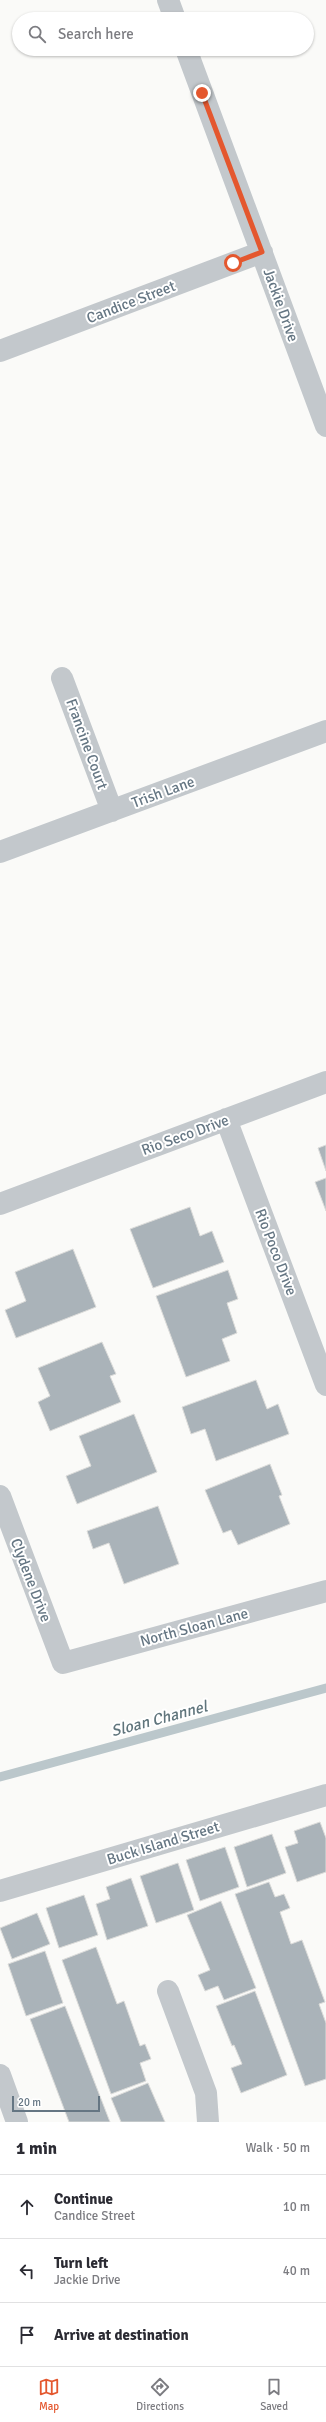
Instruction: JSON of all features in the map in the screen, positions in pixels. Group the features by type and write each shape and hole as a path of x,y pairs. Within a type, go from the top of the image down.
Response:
{"street":[{"path":"168,0 172,12"},
{"name":"Jackie Drive","path":"189,56 326,426"},
{"name":"Candice Street","path":"0,351 262,252"},
{"name":"Francine Court","path":"62,678 112,811"},
{"name":"Trish Lane","path":"0,852 326,731"},
{"name":"Rio Seco Drive","path":"0,1204 326,1082"},
{"name":"Rio Poco Drive","path":"226,1119 326,1385"},
{"name":"Clydene Drive","path":"0,1496 63,1663"},
{"name":"North Sloan Lane","path":"63,1663 326,1591"},
{"name":"Buck Island Street","path":"0,1891 326,1795"},
{"path":"168,1991 206,2093 208,2122"},
{"path":"0,2075 17,2122"}],"building":[{"path":"326,1145 326,1171 318,1148"},
{"path":"326,1178 326,1211 315,1182"},
{"path":"190,1207 200,1236 212,1231 224,1262 153,1288 130,1229"},
{"path":"73,1249 96,1307 16,1338 5,1310 26,1301 15,1272"},
{"path":"228,1270 238,1299 227,1303 237,1333 222,1339 230,1361 186,1377 156,1296"},
{"path":"102,1342 116,1374 110,1376 121,1402 50,1431 38,1402 50,1396 38,1368"},
{"path":"256,1380 267,1409 278,1404 289,1434 216,1461 205,1429 191,1434 182,1407"},
{"path":"134,1414 157,1472 77,1504 66,1476 91,1466 79,1436"},
{"path":"270,1464 282,1495 279,1496 290,1524 238,1545 231,1530 223,1533 205,1490"},
{"path":"158,1506 179,1564 124,1584 109,1543 93,1549 87,1531"},
{"path":"320,1822 326,1838 326,1872 297,1882 285,1847 298,1843 294,1831"},
{"path":"272,1834 286,1873 247,1887 234,1847"},
{"path":"225,1847 239,1887 200,1901 186,1860"},
{"path":"178,1863 194,1910 156,1923 140,1876"},
{"path":"131,1878 148,1926 107,1940 96,1904 110,1899 106,1887"},
{"path":"269,1882 275,1897 284,1894 290,1908 280,1912 291,1944 302,1940 325,2002 319,2004 326,2023 326,2079 305,2086 235,1894"},
{"path":"84,1895 98,1935 59,1948 46,1908"},
{"path":"221,1901 256,1988 224,2000 218,1986 205,1991 198,1975 210,1970 187,1915"},
{"path":"37,1913 50,1944 12,1959 0,1928"},
{"path":"96,1947 117,2004 124,2001 140,2046 145,2044 151,2059 140,2063 146,2081 111,2094 62,1960"},
{"path":"45,1951 63,2003 26,2016 8,1964"},
{"path":"255,1991 287,2075 241,2093 231,2068 242,2064 234,2045 232,2046 216,2006"},
{"path":"65,2006 110,2122 69,2122 30,2019"},
{"path":"148,2083 165,2122 121,2122 111,2098"}],"waterway":[{"name":"Sloan Channel","path":"0,1777 326,1688"}],"route":[{"path":"202,93 262,252 233,263"}]}
